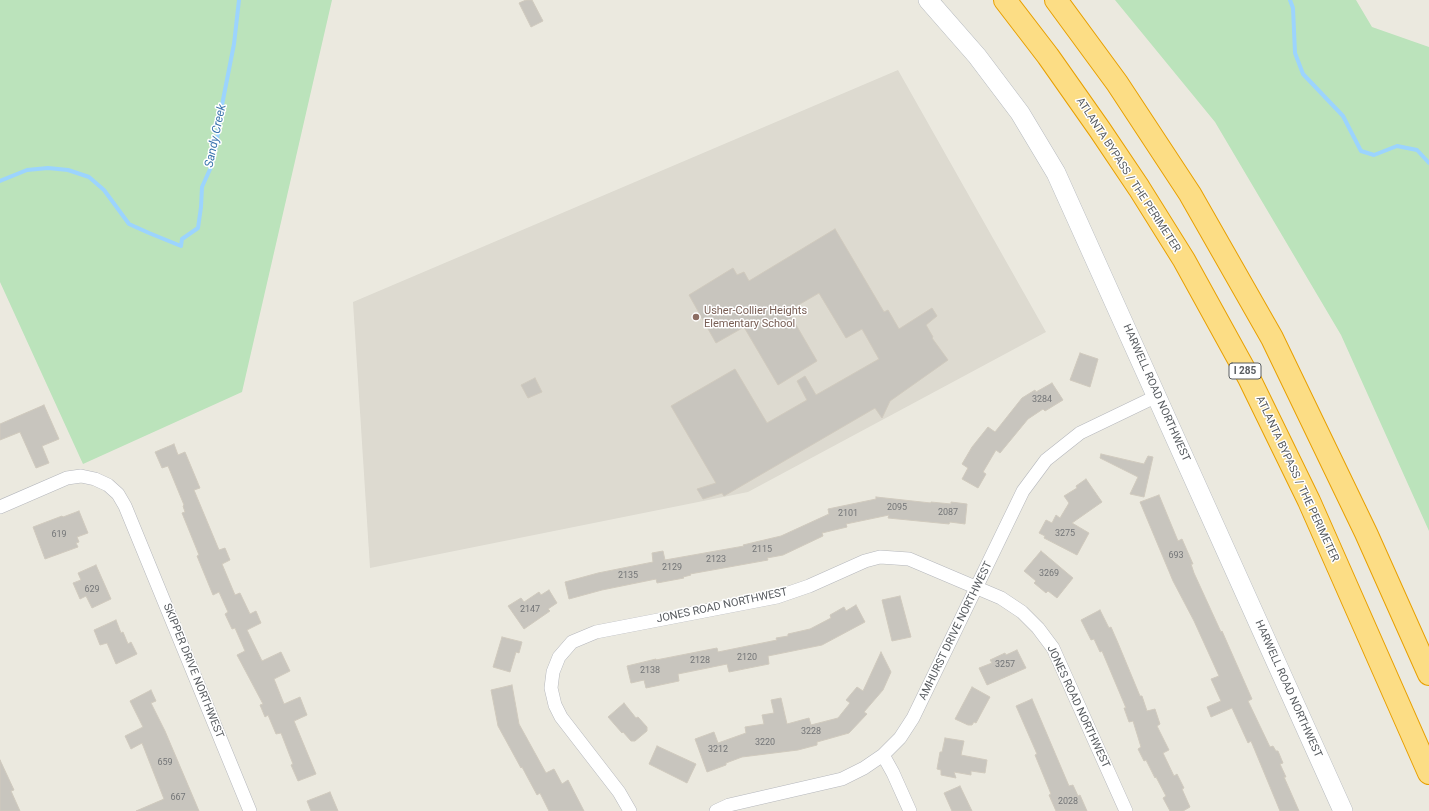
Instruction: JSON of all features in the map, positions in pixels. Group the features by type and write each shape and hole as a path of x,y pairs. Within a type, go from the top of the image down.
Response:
{"highway":[{"name":"ATLANTA BYPASS / THE PERIMETER","path":"1005,0 1048,56 1139,188 1184,260 1249,378 1309,501 1429,773"},
{"path":"1056,0 1117,83 1190,194 1261,318 1313,420 1366,533 1429,674"}],"street":[{"name":"HARWELL ROAD NORTHWEST","path":"928,0 978,56 1020,113 1056,173 1342,811"},
{"name":"AMHURST DRIVE NORTHWEST","path":"716,811 729,805 842,779 864,768 883,755 900,738 913,718 1023,491 1046,460 1080,433 1157,396"},
{"name":"SKIPPER DRIVE NORTHWEST","path":"0,507 67,478 81,476 95,479 108,485 118,494 125,506 250,811"},
{"name":"JONES ROAD NORTHWEST","path":"630,811 619,792 561,717 555,705 551,688 553,672 559,657 572,642 596,632 777,597 809,586 865,561 880,557 909,560 977,587 1001,598 1022,612 1038,628 1053,648 1126,811"},
{"path":"883,755 910,811"}],"shaded area":[{"name":"Usher-Collier Heights Elementary School","path":"898,70 1046,332 748,492 370,568 353,302"}],"green space":[{"path":"0,0 332,0 242,392 83,464 0,282"},
{"path":"1115,0 1356,0 1372,27 1429,47 1429,531 1341,335 1215,122"}],"building":[{"path":"526,0 532,0 543,21 531,27 519,3"},
{"path":"835,229 884,312 888,310 899,329 932,308 937,316 926,325 933,337 932,338 948,360 890,401 882,418 875,408 724,496 722,493 703,499 697,489 716,483 671,406 735,369 767,423 807,400 797,381 805,376 816,395 879,359 862,329 846,338 819,293 788,311 817,361 778,385 744,327 716,343 689,295 733,268 737,275 744,272 749,281"},
{"path":"1080,353 1098,359 1090,387 1070,380"},
{"path":"535,378 542,392 528,398 521,385"},
{"path":"1052,383 1063,400 1045,411 1043,409 1028,419 1000,453 996,450 983,472 986,474 978,488 962,479 968,468 962,464 972,447 988,427 995,432 1022,398 1035,390 1036,392"},
{"path":"44,405 59,439 42,446 49,463 36,468 20,432 0,440 0,424"},
{"path":"174,444 178,455 185,452 200,488 194,490 219,550 225,548 230,560 222,564 235,595 240,593 250,614 256,611 261,623 247,630 262,661 281,652 290,671 274,679 284,704 300,697 307,715 294,721 316,774 298,781 291,765 293,764 281,733 276,734 268,715 265,717 260,705 263,704 237,655 245,651 235,628 232,629 225,614 228,612 219,592 213,595 182,513 185,512 184,505 168,466 162,468 155,452"},
{"path":"1101,454 1144,464 1148,456 1153,457 1144,497 1130,494 1138,477 1100,458"},
{"path":"1086,479 1102,502 1072,523 1089,533 1077,555 1044,538 1045,536 1039,533 1046,520 1052,523 1056,515 1060,518 1069,503 1064,496 1077,488 1076,486"},
{"path":"1159,495 1178,541 1182,539 1193,564 1191,564 1194,573 1252,699 1248,701 1270,747 1273,746 1276,751 1278,751 1283,763 1280,764 1286,777 1284,777 1299,811 1280,811 1251,741 1248,743 1232,708 1211,717 1207,707 1221,701 1211,679 1219,676 1194,621 1173,581 1140,502"},
{"path":"876,497 931,503 951,504 951,502 967,504 965,524 950,522 949,524 888,518 889,515 846,524 847,527 822,533 823,536 783,555 767,558 768,560 690,574 691,575 683,577 684,578 657,583 656,579 602,590 569,599 565,582 598,573 653,562 652,553 663,551 665,560 744,546 743,545 781,536 829,514 828,509 876,499"},
{"path":"79,511 88,533 77,537 79,542 76,543 78,547 45,559 33,527"},
{"path":"1041,551 1073,578 1057,598 1048,591 1046,593 1034,583 1036,581 1024,571"},
{"path":"96,565 111,599 92,608 86,596 80,599 73,583 81,580 78,573"},
{"path":"549,590 557,603 548,609 550,611 524,629 508,606 521,598 524,602 539,592 541,595"},
{"path":"900,596 911,637 892,641 882,600"},
{"path":"856,605 865,622 822,645 768,656 769,664 729,672 727,664 678,674 679,681 646,688 644,680 631,683 627,666 717,648 718,652 777,640 776,638 810,629 831,618 830,615 844,607 846,611"},
{"path":"1100,610 1109,628 1111,627 1140,696 1142,696 1147,711 1155,709 1160,724 1157,726 1169,750 1163,753 1174,776 1177,774 1184,788 1182,789 1190,807 1183,811 1170,811 1163,798 1166,796 1146,760 1144,761 1138,749 1141,747 1133,721 1129,722 1124,708 1126,708 1102,651 1100,652 1094,639 1091,640 1081,620"},
{"path":"116,620 121,633 123,632 128,644 131,642 137,654 116,664 107,643 100,645 94,630"},
{"path":"502,637 522,642 519,653 516,652 510,672 493,667"},
{"path":"1017,650 1026,668 987,685 979,668 992,663 990,660 1005,653 1006,655"},
{"path":"881,652 891,672 883,690 864,712 867,714 849,733 817,742 817,745 798,750 742,757 707,772 695,739 714,732 718,743 746,733 745,727 764,724 762,715 774,713 771,700 781,698 787,724 809,718 811,725 838,718 850,703 846,700 857,687 863,691"},
{"path":"512,685 519,724 546,773 554,769 562,784 568,780 584,811 549,811 540,793 537,795 522,767 521,768 498,726 491,690"},
{"path":"972,687 990,697 976,723 974,722 972,725 968,725 955,719"},
{"path":"151,690 156,701 151,703 165,731 199,811 136,811 164,799 142,743 131,749 125,736 143,727 130,701"},
{"path":"1032,699 1069,786 1073,785 1078,796 1080,795 1087,811 1056,811 1049,795 1051,794 1035,755 1037,754 1016,706"},
{"path":"624,703 636,718 638,717 647,727 647,731 635,741 631,741 623,732 622,733 608,717"},
{"path":"945,738 964,741 961,755 987,760 985,773 971,771 971,775 954,772 956,778 941,775 941,770 937,769 940,752 942,752"},
{"path":"657,746 696,764 687,783 649,764"},
{"path":"0,760 14,790 11,791 20,811 0,811"},
{"path":"960,786 972,811 952,811 944,793"},
{"path":"330,792 338,811 311,811 307,801"}],"waterway":[{"name":"Sandy Creek","path":"0,181 27,170 48,168 68,170 89,177 104,190 129,224 181,246 182,239 198,228 202,187 211,167 216,147 222,105 234,44 239,0"},
{"name":"Sandy Creek","path":"1290,0 1293,8 1295,53 1303,74 1343,116 1361,151 1374,155 1397,146 1417,150 1429,163"}],"place":[{"name":"Usher-Collier Heights Elementary School","path":"696,317"}]}
